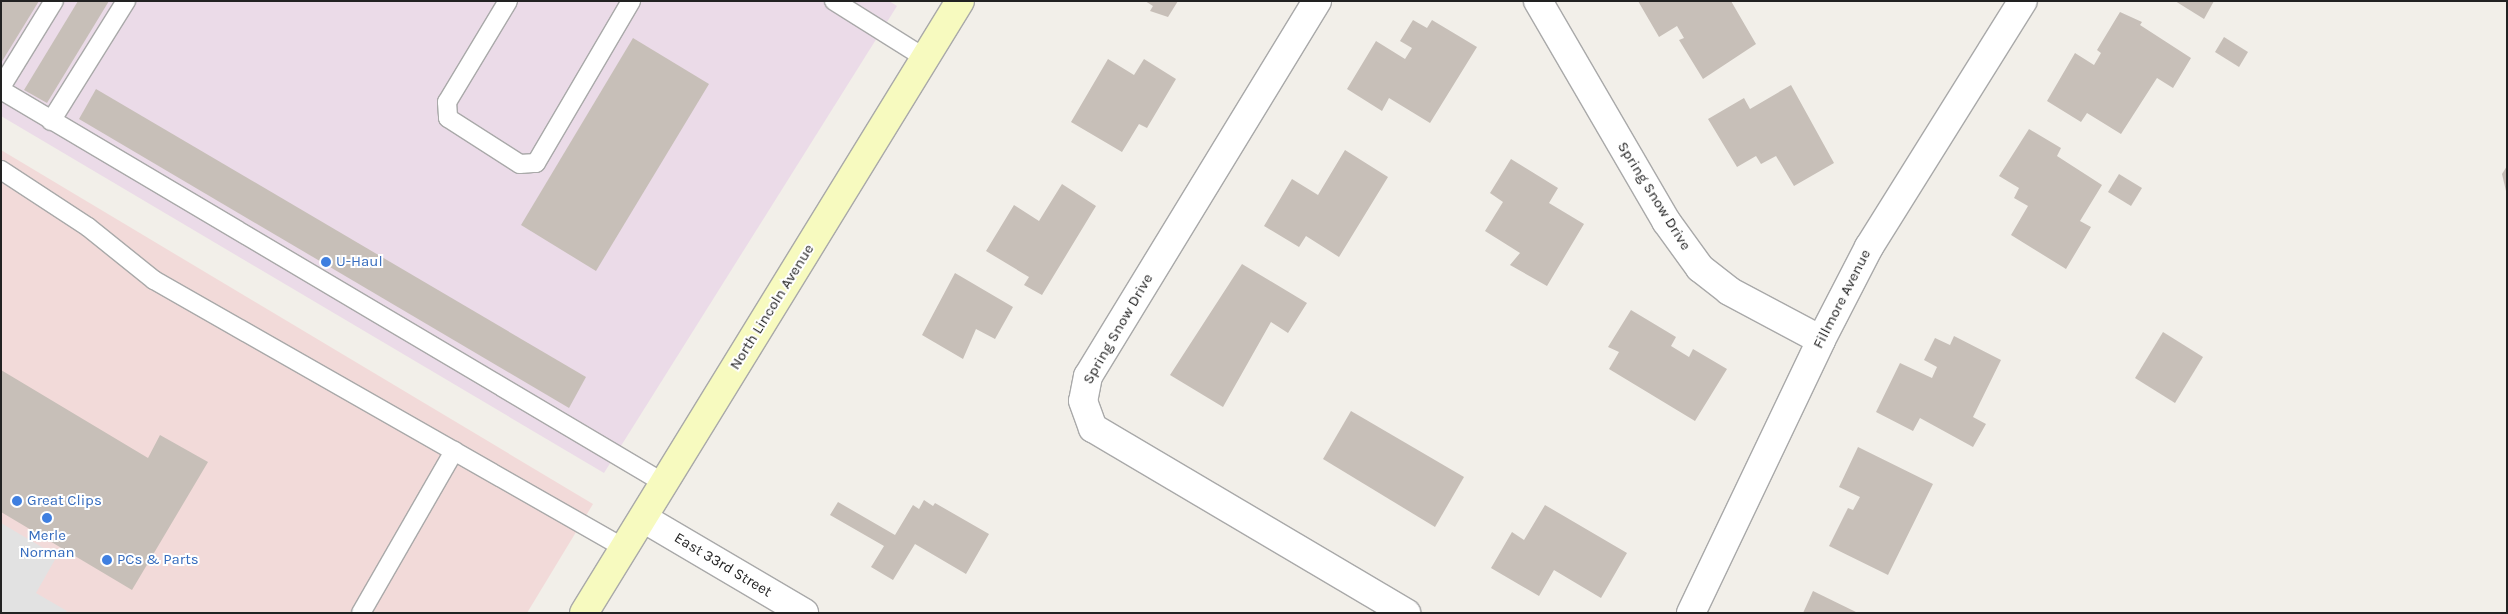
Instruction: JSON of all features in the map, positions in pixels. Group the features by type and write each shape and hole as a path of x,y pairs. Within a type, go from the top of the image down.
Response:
{"street":[{"name":"North Lincoln Avenue","path":"584,613 960,1"},
{"name":"Spring Snow Drive","path":"1317,1 1088,376 1083,401 1093,428 1406,613"},
{"name":"Spring Snow Drive","path":"1538,1 1666,221 1700,268 1729,291 1821,340"},
{"name":"Fillmore Avenue","path":"1691,613 1821,340 1868,248 2023,1"},
{"name":"East 33rd Street","path":"643,518 804,613"}],"lane":[{"path":"54,1 1,89 664,484"},
{"path":"51,120 126,1"},
{"path":"508,1 447,102 448,118 520,164 536,163 631,1"},
{"path":"834,1 925,58"},
{"path":"1,170 88,227 154,280 624,548"},
{"path":"361,613 454,451"}],"shaded area":[{"path":"1,1 889,1 897,6 604,473 1,116"},
{"path":"1,150 593,504 527,613 1,613"},
{"path":"1,523 57,556 36,593 67,611 65,613 1,613"}],"building":[{"path":"1,1 39,1 1,63"},
{"path":"78,1 109,1 47,103 24,90"},
{"path":"1145,1 1178,1 1168,17 1150,11 1153,6"},
{"path":"1638,1 1731,1 1756,44 1703,79 1679,40 1684,38 1677,26 1659,37"},
{"path":"2175,1 2214,1 2204,19"},
{"path":"2120,12 2142,22 2140,25 2191,58 2173,88 2157,78 2121,134 2087,113 2081,122 2047,101 2075,53 2094,65 2101,53 2097,50"},
{"path":"1413,20 1427,28 1432,20 1477,47 1430,123 1389,98 1382,111 1347,89 1376,41 1405,59 1412,48 1400,41"},
{"path":"2224,37 2248,52 2239,67 2215,52"},
{"path":"633,38 709,84 596,271 521,225"},
{"path":"1108,59 1134,75 1144,59 1176,79 1147,128 1139,124 1122,152 1071,122"},
{"path":"1791,85 1834,163 1794,186 1776,156 1761,164 1756,156 1737,167 1708,119 1744,98 1750,109"},
{"path":"96,89 586,377 569,408 79,119"},
{"path":"2029,129 2061,148 2057,156 2102,185 2080,221 2091,227 2066,269 2011,235 2028,206 2014,198 2019,188 1999,176"},
{"path":"1345,150 1388,177 1339,257 1306,236 1299,247 1264,226 1292,179 1318,195"},
{"path":"1511,159 1558,188 1549,203 1584,224 1547,286 1510,265 1520,253 1485,231 1503,202 1490,193"},
{"path":"2507,166 2507,191 2506,191 2502,174"},
{"path":"2119,174 2142,188 2131,206 2108,192"},
{"path":"1062,184 1096,206 1042,295 1024,285 1029,277 986,251 1014,205 1039,221"},
{"path":"1242,264 1307,303 1288,333 1271,322 1223,407 1170,375"},
{"path":"955,273 1013,307 995,339 976,329 963,359 922,335"},
{"path":"1631,310 1676,337 1671,346 1689,357 1693,349 1727,369 1695,421 1609,369 1619,352 1608,347"},
{"path":"2163,332 2203,357 2175,403 2135,378"},
{"path":"1954,336 2001,360 1973,417 1986,424 1973,447 1920,418 1913,431 1876,412 1900,363 1932,378 1937,367 1924,360 1935,338 1950,345"},
{"path":"1,370 148,458 160,435 208,462 132,590 1,512"},
{"path":"1351,411 1464,477 1435,527 1323,459"},
{"path":"1858,447 1933,484 1888,575 1829,546 1848,508 1853,510 1860,497 1839,487"},
{"path":"924,500 933,506 935,503 989,534 966,574 915,544 893,580 871,567 884,546 830,515 838,502 895,535 913,505 919,509"},
{"path":"1545,505 1627,553 1601,598 1554,570 1539,596 1491,568 1512,532 1524,540"},
{"path":"1813,591 1858,613 1803,613"}],"place":[{"name":"U-Haul","path":"326,262"},
{"name":"Great Clips","path":"17,501"},
{"name":"Merle Norman","path":"47,518"},
{"name":"PCs & Parts","path":"107,560"}]}
